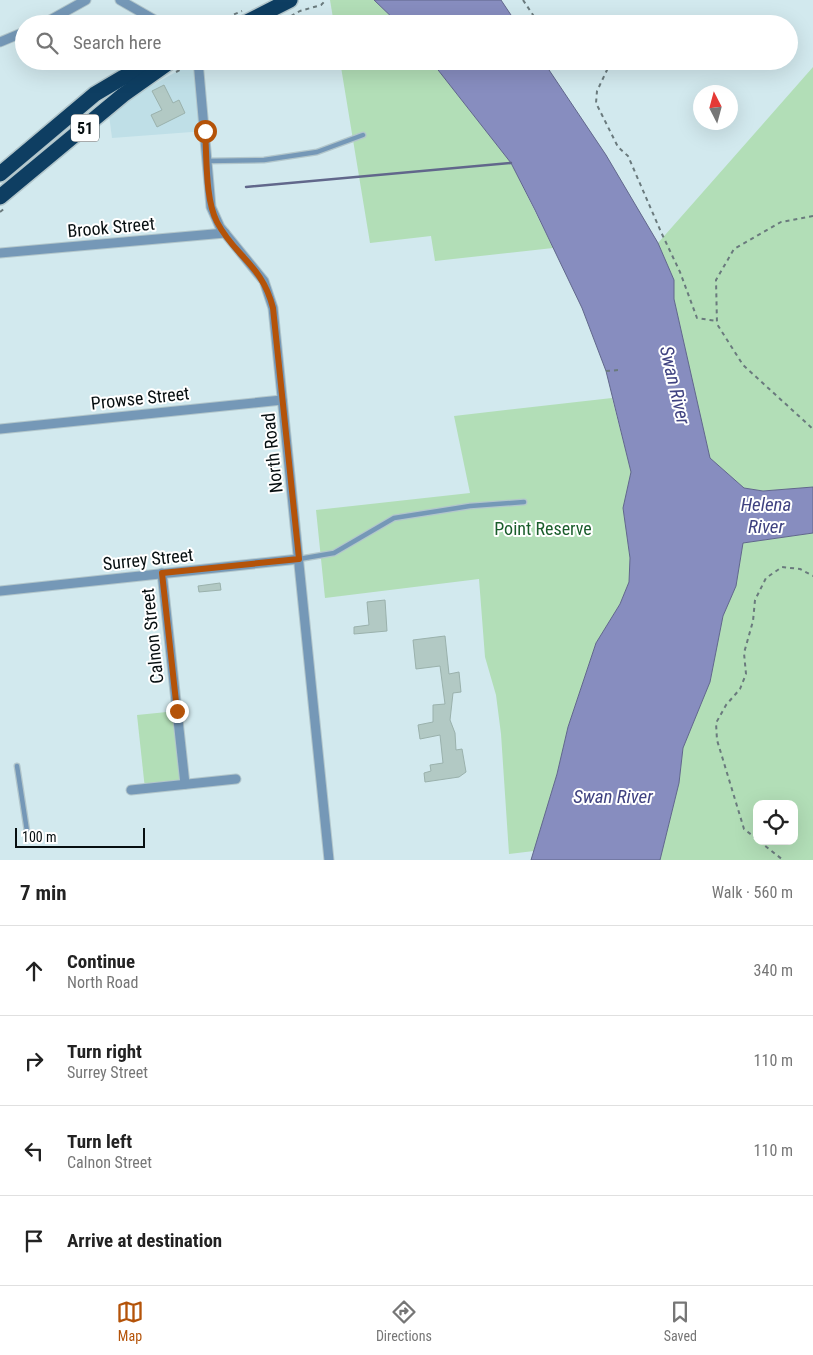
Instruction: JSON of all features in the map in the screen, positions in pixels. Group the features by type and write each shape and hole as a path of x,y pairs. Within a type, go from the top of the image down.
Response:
{"highway":[{"path":"276,15 290,0"},
{"name":"51","path":"0,174 95,94 122,78 141,70"},
{"name":"51","path":"0,197 123,95 158,70"}],"street":[{"path":"59,15 86,0"},
{"path":"120,0 147,15"},
{"path":"0,42 15,36"},
{"name":"North Road","path":"199,70 211,207 216,220 225,234 259,273 269,292 273,308 329,860"},
{"name":"Brook Street","path":"0,253 225,234"},
{"name":"Prowse Street","path":"0,429 282,400"},
{"name":"Surrey Street","path":"0,591 299,559"},
{"name":"Calnon Street","path":"162,573 185,784"},
{"path":"131,790 236,779"}],"lane":[{"path":"207,161 264,160 317,152 363,135"},
{"path":"299,559 334,553 394,518 470,506 524,502"},
{"path":"17,766 26,831"}],"path":[{"path":"283,15 321,5 326,0"},
{"path":"523,0 533,15"},
{"path":"607,70 597,91 596,103 618,147 628,156 680,272 697,318 716,321"},
{"path":"813,216 781,222 734,249 716,280 717,324 743,365 813,429"},
{"path":"606,371 619,370"},
{"path":"753,836 744,829 716,740 716,722 726,705 740,689 746,674 744,653 753,622 755,600 766,578 782,567 800,569 813,576"},
{"path":"764,845 783,860"}],"shaded area":[{"path":"180,70 197,70 205,131 112,138 109,115 129,98"}],"green space":[{"path":"330,0 374,0 390,15 332,15"},
{"path":"813,67 813,487 763,491 744,488 710,458 674,299 674,280 658,243"},
{"path":"341,70 438,70 511,163 553,248 435,261 431,236 370,243"},
{"name":"Point Reserve","path":"612,398 631,472 623,508 630,558 629,582 620,604 596,643 568,727 557,774 534,851 509,854 501,734 496,695 485,657 479,579 325,598 316,510 470,493 454,416"},
{"path":"813,533 813,860 660,860 679,783 683,748 710,682 723,616 736,586 743,543"},
{"path":"177,711 185,784 145,789 137,715"}],"water":[{"path":"374,0 501,0 511,15 390,15"},
{"name":"Swan River","path":"438,70 549,70 606,155 658,243 674,280 674,299 710,458 744,488 763,491 813,487 813,533 743,543 736,586 723,616 710,682 683,748 679,783 660,860 531,860 557,774 568,727 596,643 620,604 629,582 630,558 623,508 631,472 606,371 582,308 511,163"}],"building":[{"path":"164,85 173,103 179,100 185,113 157,127 151,115 162,110 152,91"},
{"path":"220,583 221,590 199,592 198,586"},
{"path":"385,600 387,631 354,634 354,627 369,625 367,602"},
{"path":"445,636 449,674 459,672 461,692 453,693 450,720 455,733 456,750 462,749 466,772 459,777 425,782 424,773 431,771 430,765 443,763 440,735 420,739 418,725 433,722 433,705 445,704 440,666 416,669 413,640"}],"waterway":[{"path":"246,187 511,163"}],"route":[{"path":"177,711 162,573 299,559 273,308 264,280 220,227 213,214 205,131"}],"water label":[{"name":"Helena River","path":"766,515"}]}
